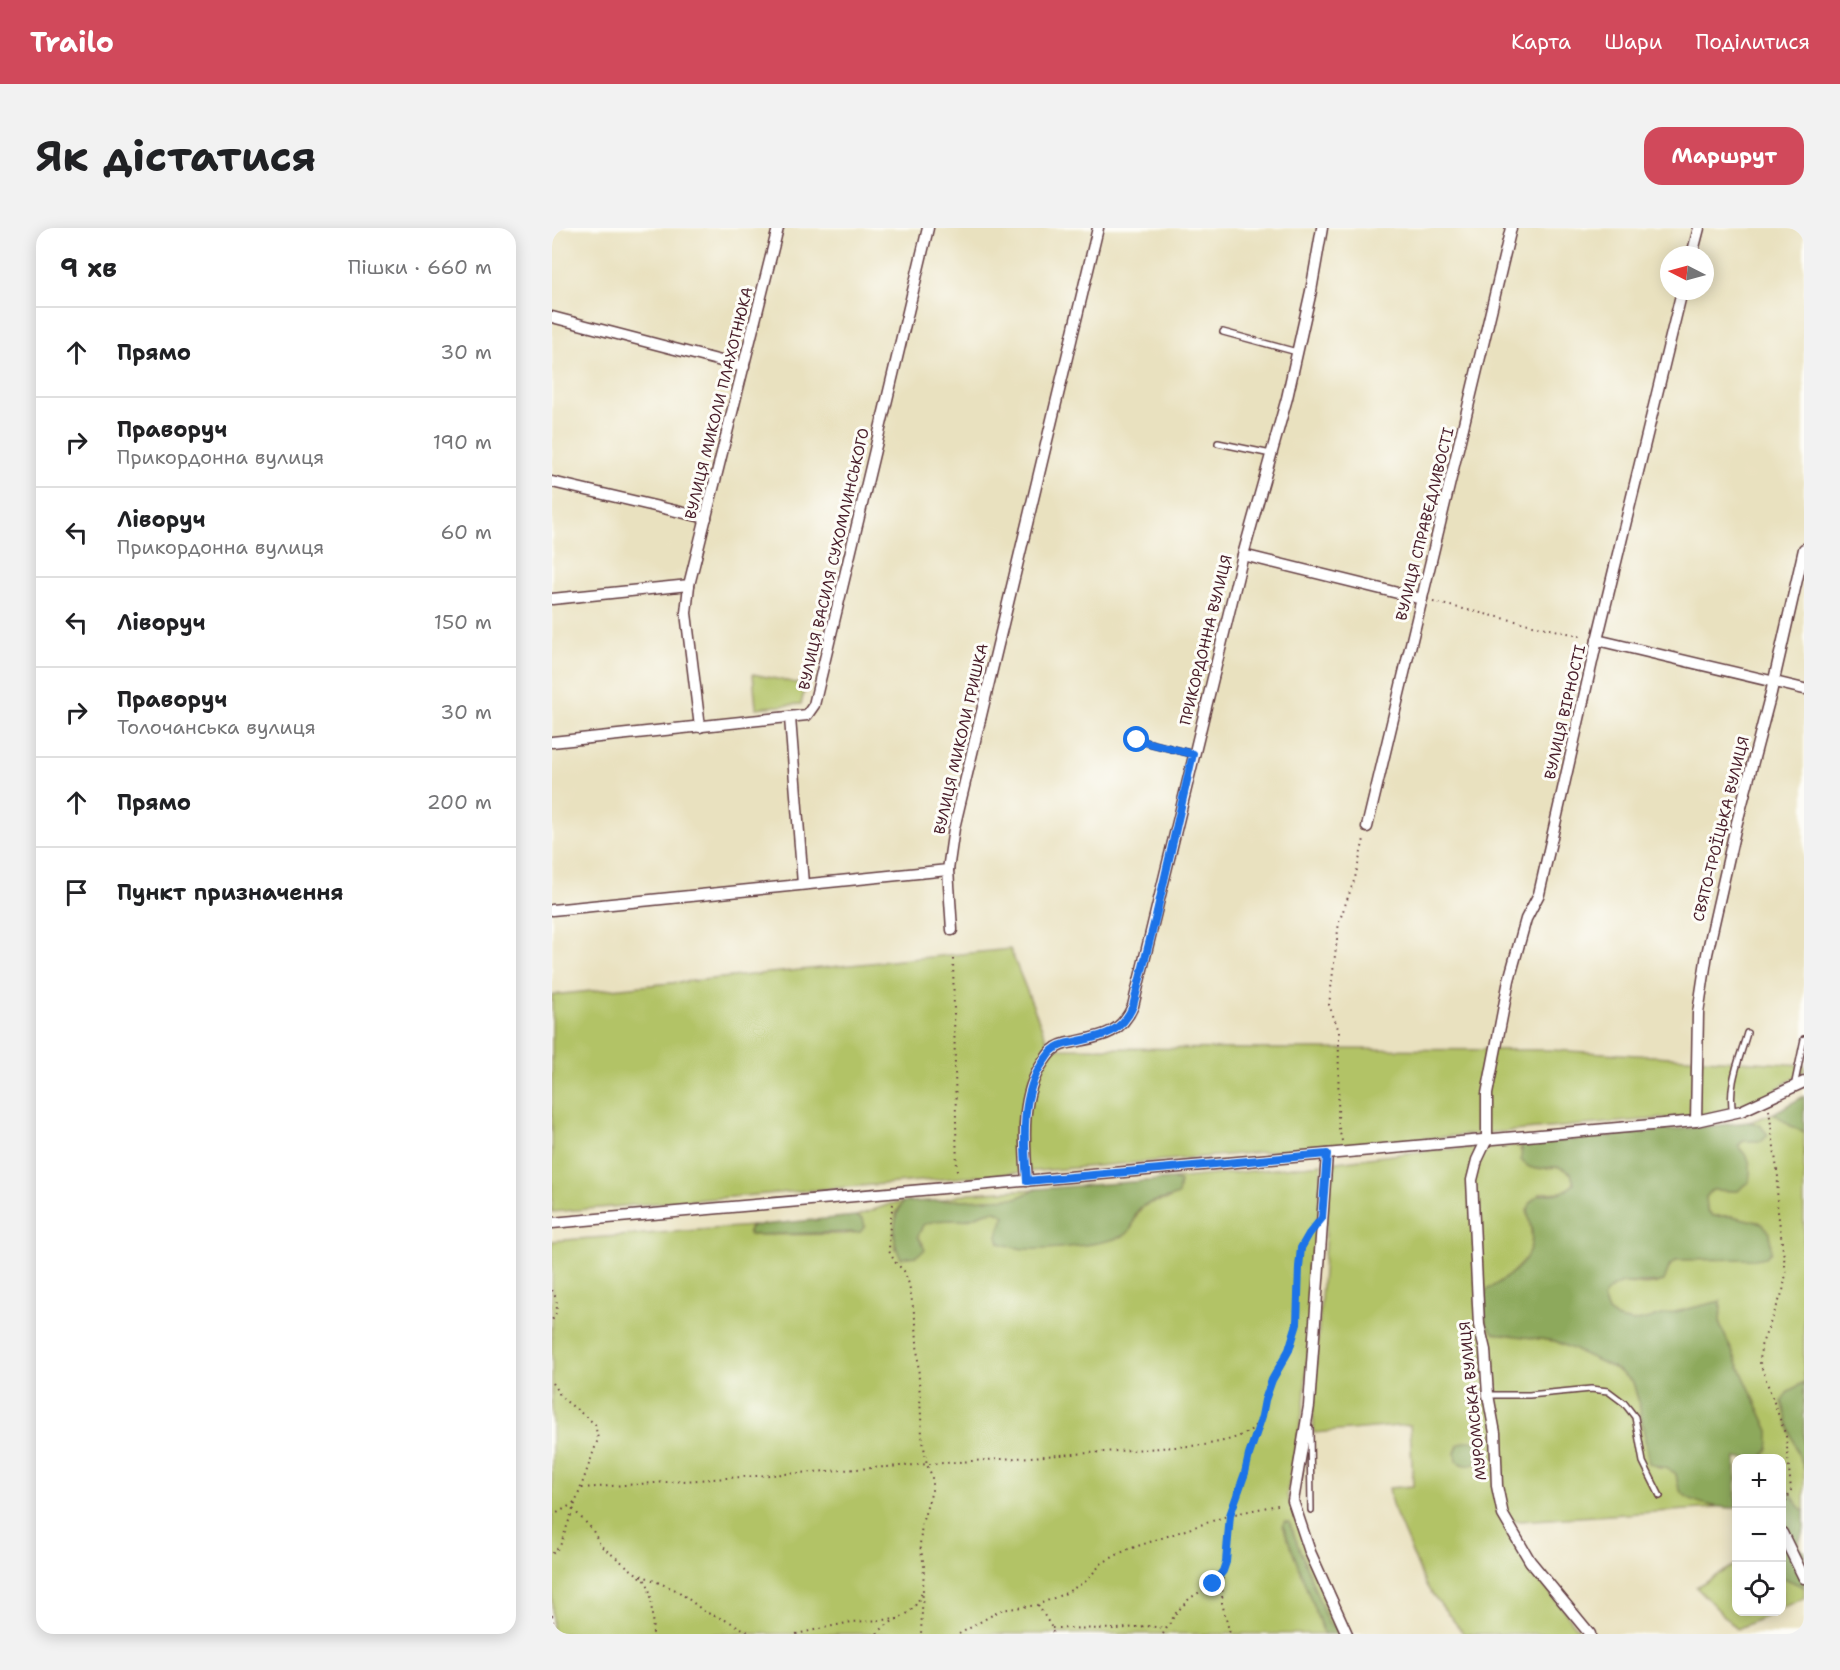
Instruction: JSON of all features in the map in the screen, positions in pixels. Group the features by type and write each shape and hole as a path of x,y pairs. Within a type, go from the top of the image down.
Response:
{"street":[{"name":"ВУЛИЦЯ МИКОЛИ ПЛАХОТНЮКА","path":"700,727 686,613 689,585 778,228"},
{"name":"ВУЛИЦЯ ВАСИЛЯ СУХОМЛИНСЬКОГО","path":"552,742 807,715 814,705 928,228"},
{"name":"ВУЛИЦЯ МИКОЛИ ГРИШКА","path":"952,930 948,870 956,817 1098,228"},
{"name":"ПРИКОРДОННА ВУЛИЦЯ","path":"1027,1181 1023,1138 1027,1104 1037,1070 1053,1050 1066,1044 1105,1036 1116,1029 1127,1019 1133,1006 1242,555 1298,352 1322,228"},
{"name":"ВУЛИЦЯ СПРАВЕДЛИВОСТІ","path":"1367,828 1511,228"},
{"path":"1694,246 1698,228"},
{"name":"ВУЛИЦЯ ВІРНОСТІ","path":"1487,1139 1487,1094 1509,981 1527,919 1539,894 1597,640 1680,300"},
{"path":"552,317 744,367"},
{"path":"552,482 706,518"},
{"name":"СВЯТО-ТРОЇЦЬКА ВУЛИЦЯ","path":"1696,1121 1698,1013 1707,954 1804,549"},
{"path":"1242,555 1422,599"},
{"path":"552,599 689,585"},
{"path":"1597,640 1804,689"},
{"path":"790,718 803,884"},
{"path":"552,910 948,870"},
{"path":"552,1223 1696,1121 1733,1113 1799,1085"},
{"name":"МУРОМСЬКА ВУЛИЦЯ","path":"1487,1139 1477,1160 1472,1180 1472,1200 1479,1324 1485,1350 1488,1395 1495,1433 1497,1486 1503,1515 1530,1561 1590,1634"},
{"path":"1327,1154 1309,1406 1293,1501 1310,1552 1347,1634"},
{"path":"1786,1541 1804,1578"}],"lane":[{"path":"1223,332 1298,352"},
{"path":"1218,443 1271,454"},
{"path":"1137,740 1193,754"},
{"path":"1733,1113 1730,1101 1733,1083 1748,1033"},
{"path":"1799,1085 1804,1039"},
{"path":"1488,1395 1528,1395 1591,1389 1608,1391 1624,1403 1635,1417 1643,1462 1660,1496"},
{"path":"1309,1406 1311,1510"}],"path":[{"path":"1422,599 1597,640"},
{"path":"1345,1153 1338,1124 1339,1030 1329,1005 1339,922 1355,878 1367,828"},
{"path":"953,959 958,1187"},
{"path":"1768,1100 1778,1177 1777,1204 1786,1273 1783,1291 1761,1346 1760,1363 1786,1436 1791,1490 1783,1508"},
{"path":"895,1192 890,1221 889,1251 904,1271 909,1284 916,1324 922,1435 927,1465 932,1476 933,1491 922,1523 920,1545 924,1566 921,1634"},
{"path":"1230,1634 1222,1604 1223,1571 1226,1562 1230,1515 1245,1473 1272,1380 1289,1350 1297,1324 1301,1248 1309,1234"},
{"path":"552,1290 557,1304 552,1320"},
{"path":"552,1383 562,1398 595,1424 598,1439 560,1546 552,1554"},
{"path":"582,1488 1204,1445 1238,1436 1252,1429 1262,1416"},
{"path":"959,1634 1000,1610 1037,1605 1066,1593 1086,1581 1102,1563 1126,1550 1230,1515 1293,1501"},
{"path":"552,1516 576,1502"},
{"path":"573,1509 592,1529 601,1546 647,1582 651,1596 653,1634"},
{"path":"1163,1634 1190,1598 1213,1584 1223,1571"},
{"path":"638,1573 678,1591 705,1612 752,1634"},
{"path":"877,1634 884,1626 912,1612 924,1588"},
{"path":"1037,1605 1052,1628 1053,1634"},
{"path":"552,1615 555,1634"},
{"path":"796,1634 851,1622 898,1619"},
{"path":"1052,1628 1117,1629 1146,1626 1166,1628"}],"green space":[{"path":"753,674 806,685 801,704 756,708"},
{"path":"1010,949 1050,1048 1552,1050 1804,1065 1804,1071 1769,1094 1739,1107 1702,1115 552,1212 552,995"},
{"path":"1804,1096 1804,1132 1791,1126 1774,1113"},
{"path":"1774,1113 1791,1126 1804,1132 1804,1382 1787,1393 1804,1470 1804,1511 1786,1487 1786,1454 1765,1454 1769,1431 1720,1325 1721,1302 1633,1322 1618,1319 1608,1312 1603,1298 1615,1285 1622,1283 1650,1285 1657,1283 1664,1278 1674,1262 1680,1259 1702,1257 1762,1223 1731,1216 1713,1216 1707,1210 1706,1197 1712,1190 1738,1191 1741,1152 1739,1145 1760,1125 1749,1122"},
{"path":"1749,1122 1760,1125 1768,1135 1762,1141 1743,1141 1739,1145 1750,1163 1749,1182 1738,1191 1712,1190 1706,1197 1707,1210 1713,1216 1731,1216 1762,1223 1770,1233 1771,1252 1766,1257 1677,1260 1670,1265 1664,1281 1622,1283 1609,1290 1603,1298 1608,1312 1618,1319 1633,1322 1721,1301 1720,1325 1769,1431 1769,1442 1765,1454 1732,1454 1732,1508 1704,1504 1689,1498 1679,1488 1676,1474 1649,1463 1639,1403 1633,1382 1614,1368 1555,1341 1494,1333 1486,1324 1483,1303 1487,1290 1521,1265 1530,1248 1532,1238 1528,1209 1530,1204 1540,1195 1564,1191 1574,1184 1571,1173 1563,1168 1534,1169 1526,1165 1521,1160 1522,1145"},
{"path":"1522,1145 1520,1150 1535,1169 1559,1167 1571,1173 1574,1184 1564,1192 1541,1193 1527,1210 1532,1240 1530,1248 1523,1261 1507,1277 1527,1337 1555,1341 1588,1355 1614,1368 1633,1382 1658,1468 1669,1468 1676,1474 1679,1489 1686,1496 1717,1508 1503,1522 1523,1558 1582,1634 1464,1634 1426,1586 1392,1505 1389,1488 1413,1486 1410,1425 1314,1433 1313,1405 1331,1164 1432,1150"},
{"path":"1322,1164 1304,1404 1287,1495 1339,1630 1328,1623 1289,1522 1283,1526 1324,1634 552,1634 552,1241 751,1226 748,1231 750,1235 845,1234 860,1232 863,1219 856,1216 903,1202 896,1213 895,1249 923,1244 918,1236 923,1225 928,1223 967,1219 994,1211 1005,1216 1002,1225 1132,1228 1140,1209 1154,1202 1169,1199 1180,1182 1173,1179"},
{"path":"1173,1179 1180,1182 1178,1195 1143,1206 1137,1212 1130,1231 1123,1236 1102,1242 1048,1249 1023,1249 1009,1246 999,1243 997,1235 1005,1216 994,1211 966,1219 937,1221 923,1225 918,1236 925,1250 916,1256 901,1258 896,1245 895,1223 903,1202 1017,1198 1037,1189"},
{"path":"1037,1189 1017,1198 933,1202 969,1193"},
{"path":"856,1216 863,1219 865,1226 860,1232 750,1235 748,1231 751,1226"},
{"path":"1804,1382 1804,1470 1782,1401 1787,1393"},
{"path":"1466,1441 1480,1441 1484,1445 1485,1458 1471,1465 1464,1465 1456,1461 1455,1453 1458,1445"},
{"path":"1786,1487 1804,1511 1804,1529 1798,1544 1799,1549 1804,1551 1804,1587 1786,1579"},
{"path":"1285,1522 1289,1522 1328,1623 1342,1634 1324,1634 1283,1526"},
{"path":"1732,1566 1732,1616 1766,1616 1737,1629 1696,1587"},
{"path":"1786,1578 1804,1587 1804,1598 1786,1606"}],"route":[{"path":"1137,740 1193,754 1156,916 1133,1006 1127,1019 1105,1036 1066,1044 1053,1050 1037,1070 1027,1104 1023,1138 1027,1181 1327,1154 1322,1218 1301,1248 1297,1324 1289,1350 1272,1380 1265,1400 1245,1473 1230,1515 1226,1562 1223,1571 1213,1584"}]}
